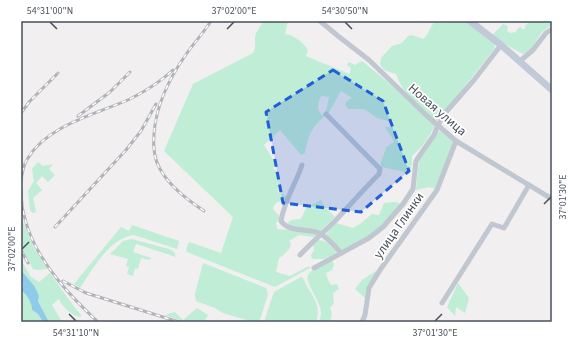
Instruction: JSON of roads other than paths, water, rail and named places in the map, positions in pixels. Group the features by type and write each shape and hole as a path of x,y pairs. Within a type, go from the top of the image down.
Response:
{"main road":[{"path":"470,21 501,45 552,90"}],"street":[{"name":"Новая улица","path":"320,21 369,60 456,141 552,199"},
{"path":"520,61 533,50 546,32 552,28"},
{"path":"314,268 369,238 383,227 404,204 413,189 416,161 434,135 446,112 474,80 501,45"},
{"path":"300,255 379,174 380,169 326,114"},
{"name":"улица Глинки","path":"362,322 365,315 369,288 380,270 437,190 456,141"},
{"path":"302,165 298,178 293,185 281,221 287,227 314,231 321,234 341,253"},
{"path":"442,303 492,224 504,228 529,185"}],"water":[{"path":"21,270 35,287 39,296 38,301 49,322 43,322 38,314 32,310 29,299 21,290 21,286 23,287 23,285 21,280"}],"railway":[{"path":"204,211 180,193 164,176 156,161 154,139 155,123 165,91 187,53 211,21"},
{"path":"21,181 26,161 37,147 48,137 74,122 136,96 173,70"},
{"path":"78,116 110,92 130,72"},
{"path":"21,113 30,101 58,73"},
{"path":"55,227 126,150 141,131 156,104"},
{"path":"21,188 22,206"},
{"path":"21,202 28,229 40,255 67,291 98,322"},
{"path":"21,250 28,263"},
{"path":"63,281 86,293 179,322"}]}
